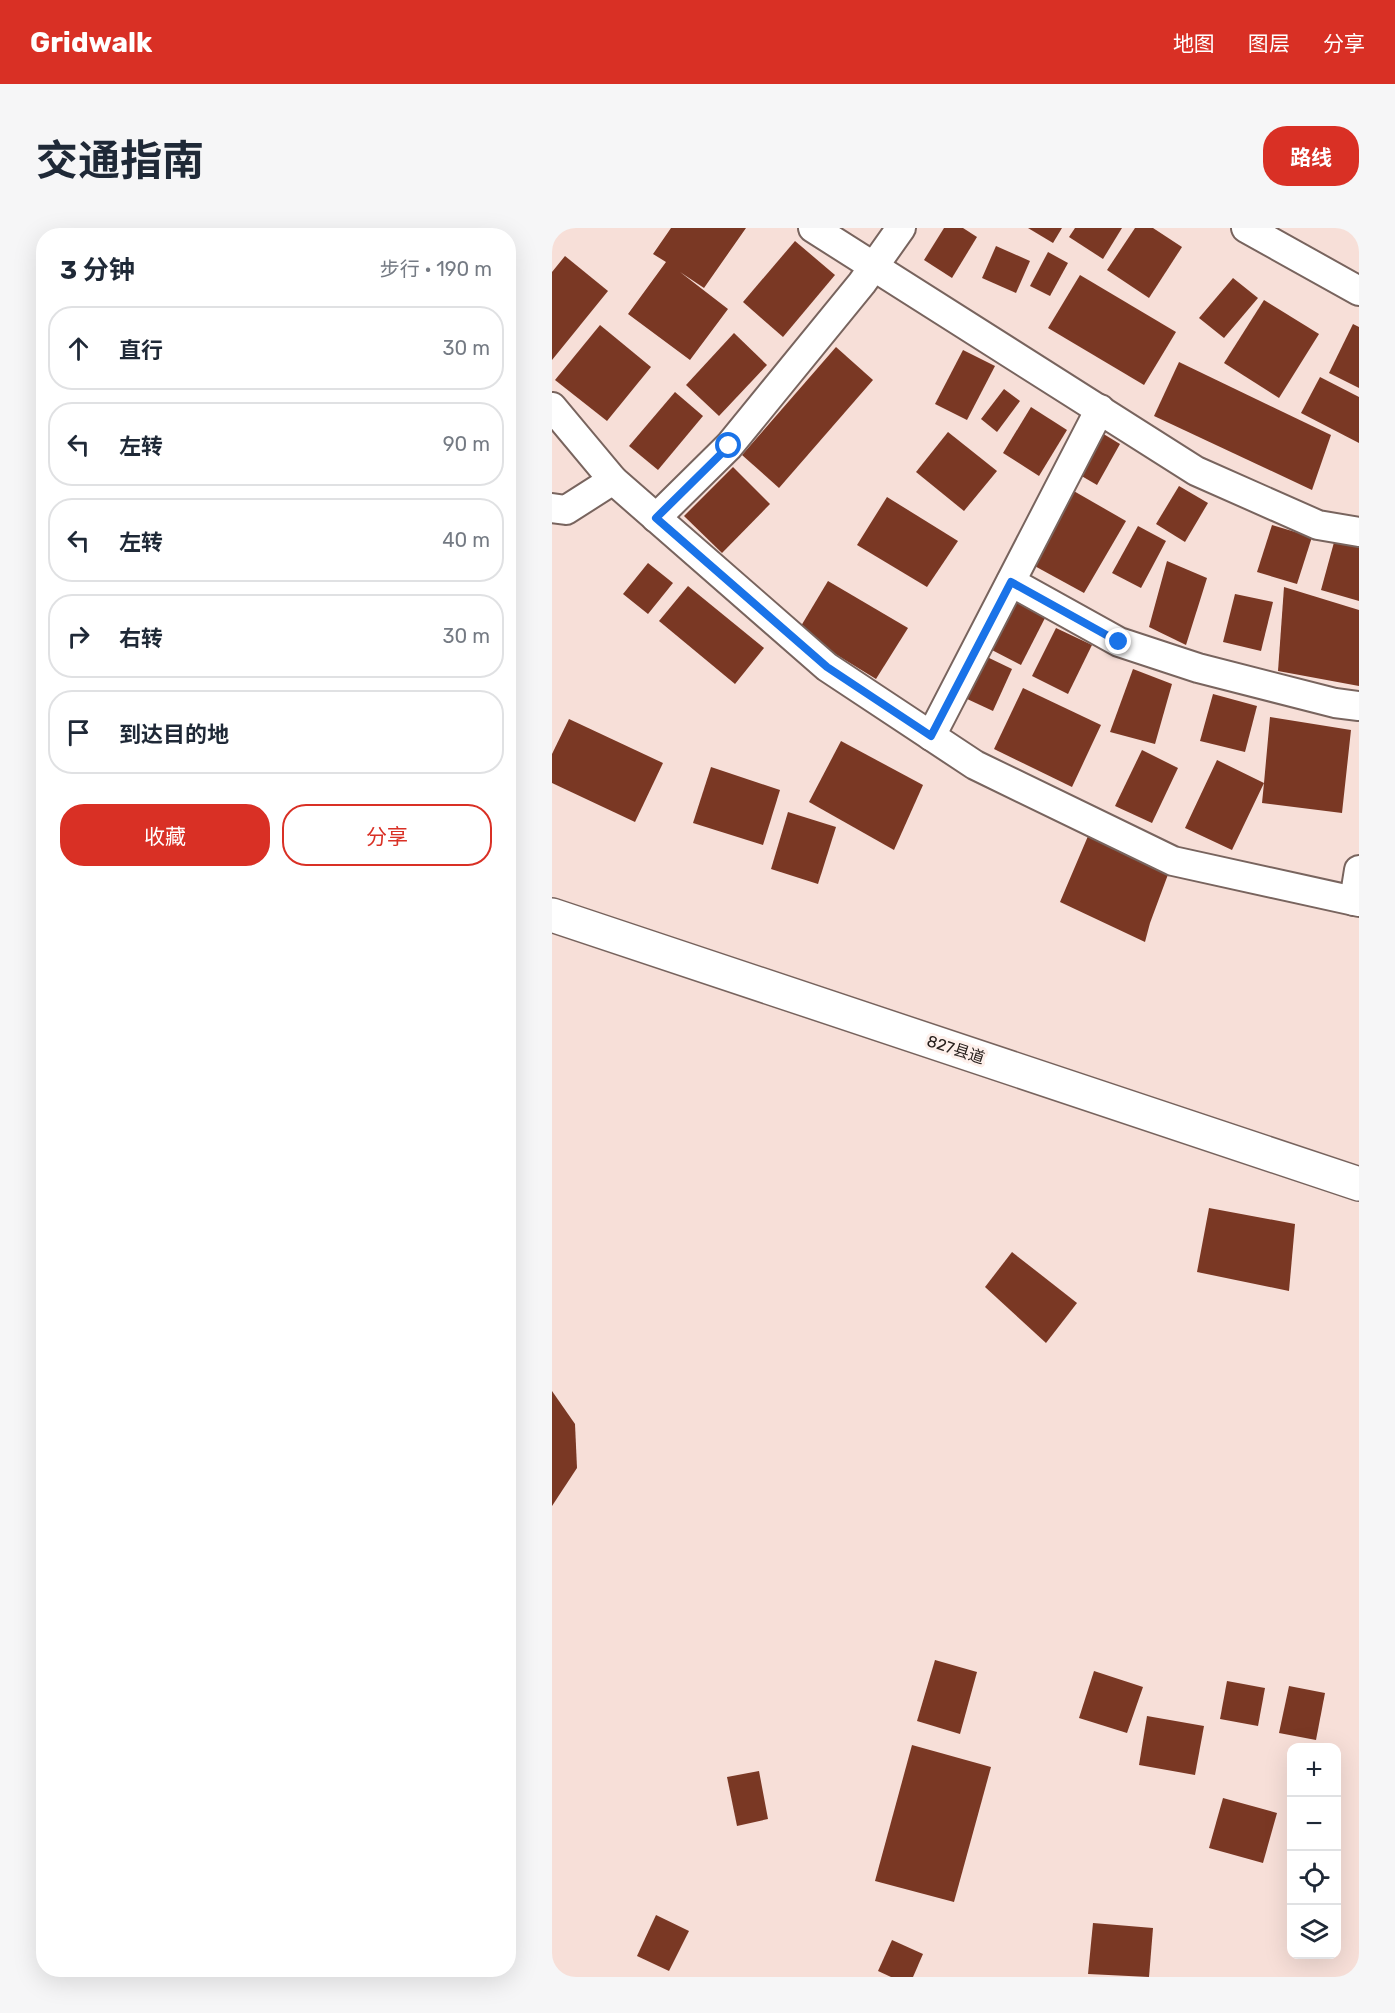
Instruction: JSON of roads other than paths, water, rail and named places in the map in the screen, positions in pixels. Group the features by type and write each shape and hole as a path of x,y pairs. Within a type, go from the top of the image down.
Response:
{"main road":[{"name":"827县道","path":"552,915 1359,1184"}],"street":[{"path":"813,228 1196,471 1318,525 1359,532"},
{"path":"656,518 729,446 874,265 900,228"},
{"path":"1246,228 1359,291"},
{"path":"552,407 613,480 827,667 975,765 1173,861 1356,902 1359,870"},
{"path":"931,736 1100,409"},
{"path":"552,508 566,510 613,480"},
{"path":"1011,582 1119,642 1198,668 1335,703 1359,706"}]}
